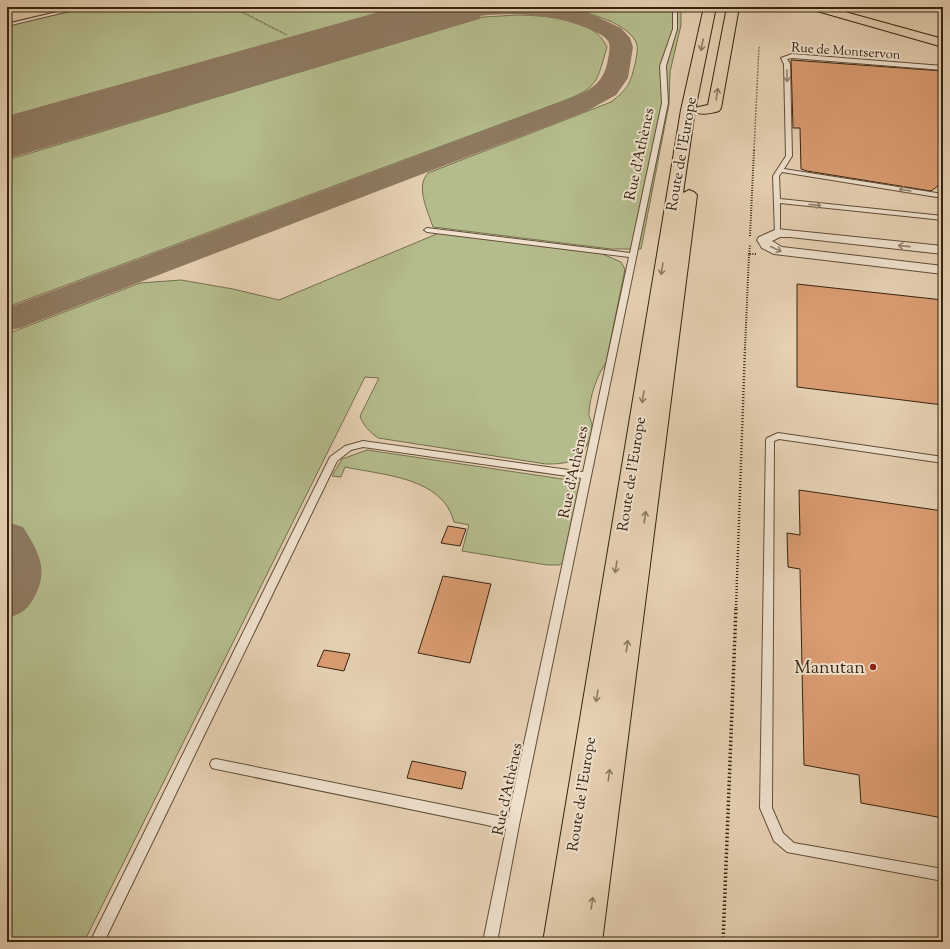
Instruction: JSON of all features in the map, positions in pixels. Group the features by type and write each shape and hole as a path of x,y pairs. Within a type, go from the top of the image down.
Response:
{"main road":[{"name":"Route de l'Europe","path":"559,942 688,110 710,7"},
{"name":"Route de l'Europe","path":"700,125 721,7"},
{"path":"703,110 714,108 733,7"},
{"path":"729,26 739,7"},
{"path":"807,7 889,28"},
{"path":"814,7 943,43"},
{"path":"844,7 943,34"},
{"path":"688,110 684,106 694,24"},
{"name":"Route de l'Europe","path":"586,942 695,155"}],"street":[{"path":"943,250 777,233 764,240 767,245 778,251 943,270"}],"lane":[{"path":"7,25 84,7"},
{"name":"Rue d'Athènes","path":"490,942 513,825 664,103 663,66 675,29 675,7"},
{"name":"Rue de Montservon","path":"777,233 776,176 781,170 788,156 787,64 784,58 792,56 943,68"},
{"path":"781,170 943,196"},
{"path":"776,201 943,218"},
{"path":"427,230 633,255"},
{"path":"943,460 778,436 770,440 766,808 778,837 791,848 943,875"},
{"path":"97,942 333,459 348,448 363,444 587,476"},
{"path":"216,764 513,825"}],"path":[{"path":"232,7 287,34"},
{"path":"723,942 759,46"},
{"path":"750,254 778,251"}],"green space":[{"path":"76,7 400,7 7,117 7,23"},
{"path":"559,7 681,7 681,25 670,72 669,104 641,249 611,249 433,227 426,207 423,185 424,179 428,173 611,102 628,86 635,64 637,50 636,42 630,34 613,22 590,14"},
{"path":"518,15 542,16 568,20 592,29 601,37 607,47 598,75 591,86 585,91 566,100 7,307 7,160 483,17"},
{"path":"439,233 600,253 621,262 625,269 606,363 594,386 591,399 589,414 592,424 591,436 583,451 571,461 546,464 378,438 367,428 360,416 379,378 365,377 84,942 7,942 7,334 140,283 181,280 233,289 279,300"},
{"path":"367,450 576,481 580,485 564,562 559,565 547,565 462,551 469,525 454,522 448,507 438,496 424,487 393,476 345,467 341,477 332,476 342,459"}],"building":[{"path":"791,60 943,71 943,169 938,186 931,191 801,169 800,128 793,128"},
{"path":"797,284 943,300 943,405 797,387"},
{"name":"Manutan","path":"799,490 943,511 943,818 861,803 859,775 804,765 800,569 788,567 787,533 800,535"},
{"path":"448,526 466,529 460,546 441,543"},
{"path":"443,576 491,584 470,663 418,653"},
{"path":"324,650 350,654 344,671 317,666"},
{"path":"412,761 466,772 462,789 407,778"}],"taxiway":[{"path":"7,320 578,105 601,94 611,84 618,70 621,48 618,38 606,28 579,17 558,12 514,8 469,10 426,17"},
{"path":"7,539 15,554 19,569 13,592 7,599"}],"runway":[{"path":"7,138 459,7"}],"place":[{"name":"Manutan","path":"873,667"}]}
